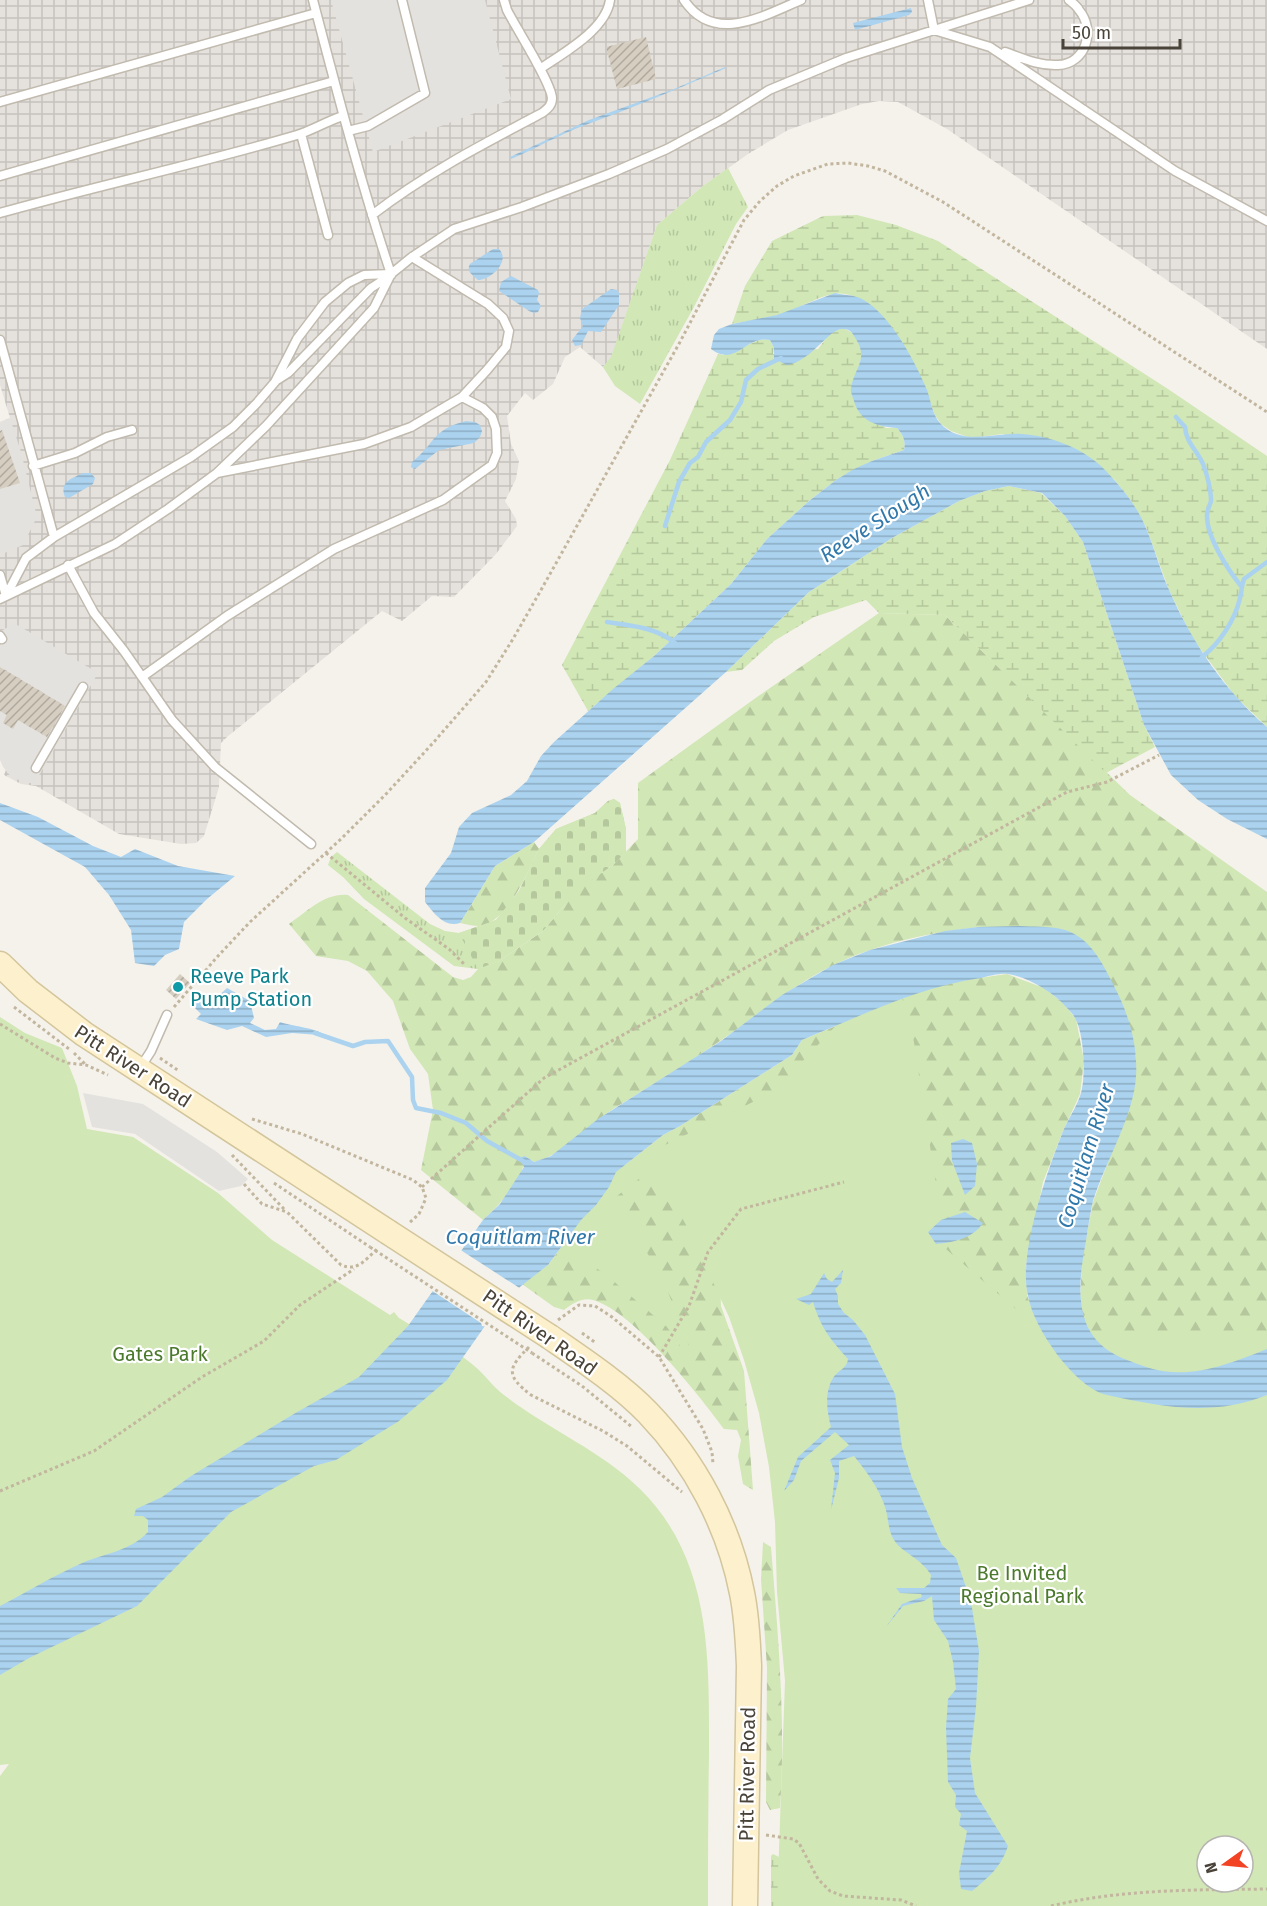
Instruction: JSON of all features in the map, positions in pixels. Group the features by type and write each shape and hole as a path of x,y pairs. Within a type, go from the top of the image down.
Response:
{"main road":[{"name":"Pitt River Road","path":"0,964 28,992 57,1015 139,1070 379,1240 541,1345 590,1364 647,1412 687,1460 716,1512 730,1548 742,1593 748,1642 745,1906"}],"lane":[{"path":"3,598 115,544 217,473 266,426 374,308 391,274 343,116 313,0"},
{"path":"348,132 368,126 425,93 402,0"},
{"path":"372,215 404,190 450,162 542,113 550,106 552,98 548,84 507,10 504,0"},
{"path":"540,69 602,22 609,9 610,0"},
{"path":"684,0 696,14 708,21 723,25 755,20 801,0"},
{"path":"928,0 934,30"},
{"path":"275,382 288,373 371,288 454,229 522,207 667,149 723,119 769,90 846,58 1029,0"},
{"path":"934,30 990,46 1036,63 1058,65 1071,63 1081,56 1087,44 1086,23 1080,10 1069,0"},
{"path":"0,102 316,13"},
{"path":"990,46 1175,171 1267,221"},
{"path":"0,176 334,81"},
{"path":"0,213 301,134 343,116"},
{"path":"301,134 328,236"},
{"path":"217,473 364,444 411,427 462,397 506,347 508,331 503,318 488,304 412,257"},
{"path":"3,598 26,558 54,537 191,457 233,427 275,382 297,339 326,302 348,283 364,275 391,274"},
{"path":"0,340 54,537"},
{"path":"142,678 227,616 334,549 443,500 492,465 497,453 496,429 492,417 483,408 462,397"},
{"path":"33,466 75,453 107,437 132,430"},
{"path":"68,565 94,613 172,720 215,767 311,843"},
{"path":"0,574 3,598"},
{"path":"36,768 83,687"},
{"path":"139,1070 151,1051 167,1015"}],"path":[{"path":"167,1015 250,922 326,853 395,785 486,682 536,600 680,342 744,220 777,186 794,176 828,164 849,163 885,171 943,202 1008,243 1267,412"},
{"path":"422,1187 544,1078 1067,792 1107,782 1159,755"},
{"path":"326,853 405,918 449,949 464,964"},
{"path":"0,1024 55,1058 68,1064 86,1065 111,1076"},
{"path":"232,1155 287,1212"},
{"path":"659,1357 689,1306 708,1252 741,1209 844,1182"},
{"path":"379,1240 541,1345 588,1391 635,1429"},
{"path":"0,1491 94,1452 202,1377 264,1341 300,1305 358,1266"},
{"path":"670,1474 682,1492"},
{"path":"760,1834 799,1842 818,1879 836,1894 901,1900 916,1906"},
{"path":"1051,1906 1152,1890 1267,1889"}],"shaded area":[{"path":"0,0 1267,0 1267,349 947,129 898,102 879,101 862,104 788,130 748,154 703,186 657,225 611,358 603,367 580,347 565,357 553,384 533,400 525,393 507,416 511,444 519,461 516,479 505,501 516,519 517,526 496,554 454,597 432,596 402,621 382,611 227,737 221,743 219,787 204,836 196,843 181,844 119,834 36,786 21,784 4,775 7,767 0,756 0,422 10,418 0,385"},
{"path":"331,0 485,0 511,99 373,152"},
{"path":"10,418 37,517 23,545 0,555 0,422"},
{"path":"14,623 98,673 34,784 12,778 3,767 0,760 0,711 7,715 3,723 13,728 18,720 48,738 67,707 1,667 0,669 0,632"},
{"path":"83,1093 143,1104 217,1152 248,1179 241,1186 219,1191 135,1134 92,1127"}],"green space":[{"path":"728,168 748,207 736,224 694,307 640,404 615,386 603,367 611,357 657,225"},
{"path":"857,215 896,225 938,241 1168,389 1267,456 1267,727 1235,696 1193,639 1169,590 1146,527 1131,501 1114,479 1003,434 971,438 951,431 941,424 935,415 921,380 898,338 884,319 869,305 852,296 834,294 778,315 732,324 745,286 772,241 823,216"},
{"path":"842,328 852,333 861,346 862,354 858,372 851,389 886,428 897,428 904,438 904,450 872,461 836,480 809,501 767,539 731,584 654,656 588,711 562,665 670,460 718,354 732,353 763,340 770,340 774,348 773,354 818,349 831,332"},
{"path":"1009,486 1041,493 1065,516 1083,542 1144,725 1155,747 1106,773 945,615 879,613 866,600 814,617 774,641 742,670 726,672 809,592 892,538 959,501 985,491"},
{"path":"879,613 945,615 1130,795 1267,892 1267,1349 1102,1346 1091,1334 1083,1317 1080,1301 1082,1260 1093,1202 1131,1101 1136,1055 978,927 941,932 886,945 851,957 819,973 707,1050 613,1109 565,1147 534,1162 525,1156 524,1165 516,1183 483,1220 421,1170 433,1110 428,1074 410,1049 393,1001 367,971 348,961 316,956 289,924 324,900 339,895 348,895 453,977 463,980 471,977 478,969 499,961 543,931 577,890 613,865 638,839 638,783"},
{"path":"614,799 620,803 626,829 626,852 499,961 478,969 454,966 364,899 328,865 331,857 337,852 430,924 445,931 459,933 496,920 519,891 539,849 556,829 595,813 608,801"},
{"path":"614,799 620,803 626,829 626,852 613,865 577,890 543,931 499,961 478,969 459,933 496,920 519,891 539,849 556,829 595,813 608,801"},
{"path":"534,842 539,849 523,883 499,916 479,926 460,923 495,866"},
{"path":"1007,974 1044,988 1063,1003 1076,1019 1084,1061 1080,1094 1043,1182 1026,1265 1027,1295 1035,1318 1046,1338 720,1278 721,1306 744,1371 753,1490 743,1484 738,1456 741,1440 737,1430 724,1429 664,1356 627,1320 609,1307 589,1299 574,1303 564,1310 554,1307 522,1284 548,1265 616,1172 663,1135 792,1055 802,1040 923,990 965,980"},
{"name":"Be Invited Regional Park","path":"871,988 899,991 910,1017 946,1249 1046,1335 1267,1334 1267,1906 777,1906 785,1681 777,1592 775,1522 769,1467 759,1413 729,1317 691,1234 654,1167 617,1196 668,1292 700,1374 667,1327 604,1273 516,1218 775,1091"},
{"name":"Gates Park","path":"0,1017 25,1033 62,1048 77,1086 87,1129 133,1137 218,1193 272,1240 390,1315 394,1312 399,1318 455,1351 524,1410 592,1452 624,1475 639,1488 663,1516 681,1547 694,1579 702,1613 709,1720 708,1906 0,1906 0,1776 9,1764 0,1765"},
{"path":"763,1542 771,1547 782,1710 780,1808 770,1810 766,1802 767,1668 761,1579"},
{"path":"773,1854 850,1906 771,1906 771,1856"}],"water":[{"path":"911,8 912,12 909,15 855,30 853,23"},
{"path":"725,67 674,90 569,132 511,159 510,157 589,120 674,89"},
{"path":"493,249 499,249 502,254 501,264 494,273 478,280 469,271 469,266"},
{"path":"511,276 538,290 537,300 541,306 538,312 529,311 499,291 501,282"},
{"path":"611,289 619,293 619,305 601,332 588,331 581,345 575,346 572,340 583,326 580,318 582,309"},
{"name":"Reeve Slough","path":"835,293 862,299 882,315 892,327 916,366 935,416 948,430 958,435 968,436 1022,434 1054,440 1093,459 1126,495 1142,519 1163,576 1188,629 1223,681 1251,713 1267,727 1267,839 1227,819 1198,800 1171,775 1144,725 1083,542 1065,516 1042,493 1009,486 985,491 959,501 892,538 809,592 726,672 534,842 495,866 460,923 444,921 425,902 425,888 451,853 459,827 472,813 511,795 527,781 541,756 554,742 654,656 731,584 767,539 809,501 854,469 904,450 905,444 897,428 870,422 860,414 857,408 851,390 861,351 849,330 843,329 832,333 804,357 787,365 774,359 774,348 770,340 754,342 727,355 711,349 714,335 719,329 732,324 777,315"},
{"path":"466,421 480,425 482,431 480,437 474,443 439,450 415,469 411,467 412,462 440,433"},
{"path":"83,473 91,473 95,478 93,484 69,498 65,497 65,484"},
{"path":"0,803 38,817 93,846 121,857 135,849 178,866 235,876 184,922 179,949 165,955 154,966 135,963 131,930 109,895 85,867 0,820"},
{"name":"Coquitlam River","path":"1020,926 1061,929 1079,937 1086,943 1098,957 1118,993 1134,1040 1136,1077 1134,1092 1124,1124 1093,1201 1083,1259 1082,1311 1087,1326 1096,1340 1109,1351 1127,1360 1162,1371 1202,1370 1267,1349 1267,1395 1247,1402 1207,1408 1168,1406 1127,1399 1100,1393 1085,1384 1056,1353 1032,1311 1026,1279 1027,1259 1035,1215 1049,1170 1083,1086 1084,1066 1078,1025 1061,1001 1024,978 1002,974 958,982 890,1003 802,1040 792,1055 663,1135 616,1172 596,1205 581,1220 548,1265 521,1286 492,1316 447,1380 399,1421 336,1460 314,1466 231,1512 137,1606 29,1658 0,1675 0,1606 70,1569 141,1539 148,1532 148,1520 143,1516 134,1516 136,1509 162,1497 191,1476 359,1377 408,1326 483,1220 500,1204 524,1167 519,1158 525,1156 534,1162 551,1156 598,1119 721,1041 782,995 833,965 870,950 945,931"},
{"path":"227,988 250,1001 254,1018 250,1023 265,1030 276,1029 280,1022 323,1034 292,1033 266,1037 242,1026 227,1030 196,1019 201,1014 192,1005 200,996 210,1004"},
{"path":"963,1139 972,1143 977,1164 975,1186 965,1195 952,1161 951,1143"},
{"path":"965,1212 983,1223 979,1228 974,1233 956,1241 936,1244 928,1232 941,1220"},
{"path":"843,1270 841,1283 835,1289 838,1304 865,1335 895,1394 902,1447 912,1478 942,1545 956,1558 971,1602 979,1651 970,1758 975,1793 1008,1846 994,1871 972,1891 961,1889 959,1873 967,1831 959,1825 961,1814 955,1807 956,1795 948,1782 946,1728 948,1699 956,1689 953,1662 948,1641 934,1620 932,1596 924,1601 903,1606 886,1627 902,1604 922,1597 921,1594 900,1593 896,1588 924,1588 930,1583 931,1575 922,1564 894,1540 881,1498 871,1479 854,1456 839,1461 839,1478 831,1510 835,1473 830,1460 849,1445 835,1432 801,1461 794,1480 784,1491 798,1457 831,1427 828,1390 833,1378 846,1365 848,1359 827,1333 813,1302 809,1305 796,1299 811,1294 824,1273 832,1282"}],"pier":[{"path":"459,1249 521,1289 488,1327 482,1326 481,1323 431,1290"}],"building":[{"path":"646,37 656,79 617,89 606,47"},
{"path":"2,430 20,483 0,489 0,431"},
{"path":"0,667 65,706 47,737 18,720 13,729 3,723 7,715 0,711"},
{"name":"Reeve Park Pump Station","path":"180,974 190,983 176,999 166,990"}],"waterway":[{"path":"665,526 679,482 706,442 730,420 741,402 746,380 758,369 781,358"},
{"path":"1176,417 1185,427 1187,438 1201,459 1206,472 1211,497 1207,515 1210,533 1224,562 1241,586"},
{"path":"1202,657 1221,638 1231,623 1238,606 1244,579 1267,562"},
{"path":"607,622 651,630 675,643"},
{"path":"315,1033 353,1046 365,1042 388,1041 412,1077 413,1100 416,1108 441,1113 466,1123 487,1141 523,1161"}],"place":[{"name":"Reeve Park Pump Station","path":"178,987"}]}
